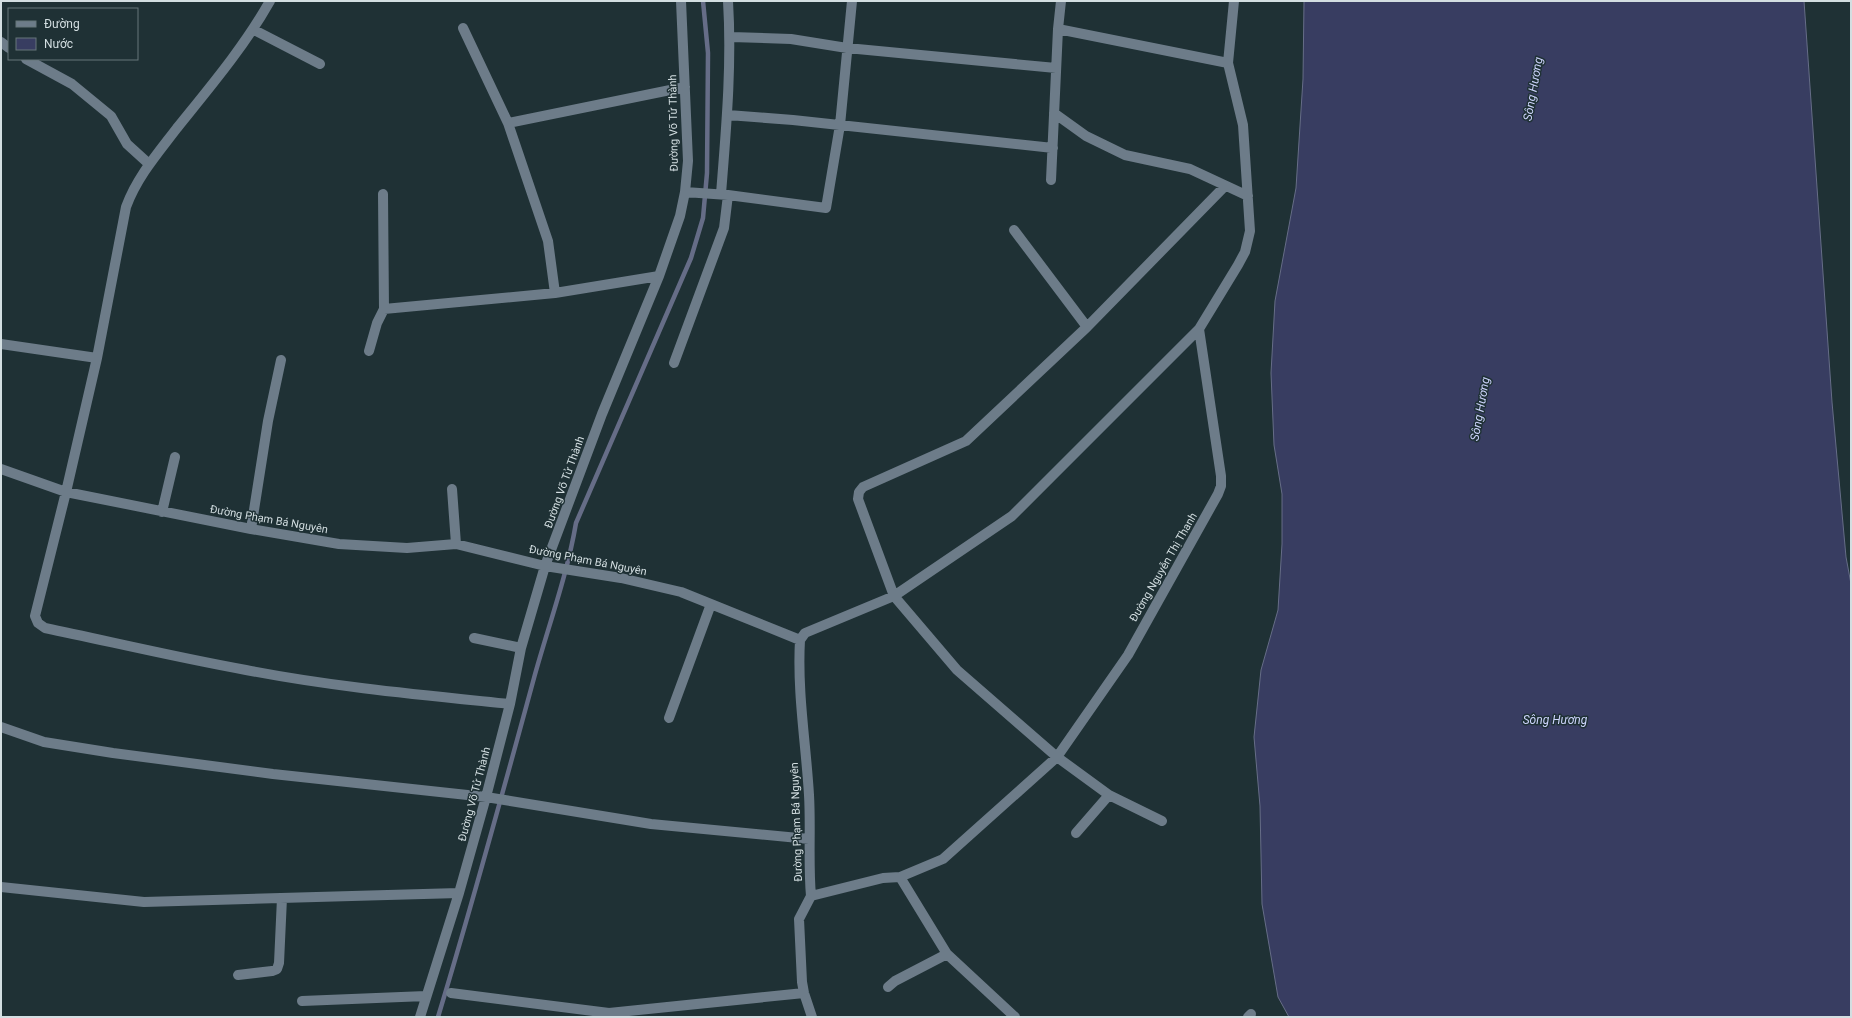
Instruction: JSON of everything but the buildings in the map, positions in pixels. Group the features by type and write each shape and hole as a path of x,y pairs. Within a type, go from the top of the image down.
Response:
{"street":[{"path":"270,1 254,30 149,164 133,189 126,207 97,358 35,616 38,623 45,628 246,670 326,684 416,695 510,704"},
{"name":"Đường Võ Tử Thành","path":"420,1017 489,797 521,648 545,566 602,414 660,276 680,216 685,192 688,161 681,1"},
{"path":"674,363 724,228 724,194 731,37 728,1"},
{"path":"685,192 724,194 826,208 840,125 852,1"},
{"path":"1051,180 1058,28 1061,1"},
{"path":"800,640 805,633 894,596 1012,516 1199,329 1245,252 1250,230 1243,125 1228,63 1234,1"},
{"path":"463,28 508,123 548,241 555,293"},
{"path":"1058,28 1228,63"},
{"path":"254,30 320,64"},
{"path":"731,37 792,39 848,48 1056,68"},
{"path":"28,60 72,84 111,116 127,144 149,164"},
{"path":"508,123 685,87"},
{"path":"1054,113 1086,136 1125,155 1190,169 1248,196"},
{"path":"728,115 840,125 1052,148"},
{"path":"1162,821 1109,794 1057,757 957,670 894,596 858,499 859,492 863,487 966,441 1088,327 1225,186"},
{"path":"369,351 377,323 384,309 383,194"},
{"path":"1014,230 1088,327"},
{"path":"384,309 555,293 660,276"},
{"name":"Đường Nguyễn Thị Thanh","path":"900,877 943,859 1057,757 1128,655 1218,494 1221,486 1199,329"},
{"path":"1,344 97,358"},
{"path":"252,529 268,421 282,360"},
{"path":"162,512 175,457"},
{"name":"Đường Phạm Bá Nguyên","path":"1,469 66,492 252,529 339,544 407,548 456,544 545,566 621,578 681,592 800,640 799,664 810,797 810,896 883,878 900,877"},
{"path":"452,489 456,544"},
{"path":"669,718 711,604"},
{"path":"474,638 521,648"},
{"path":"1,727 44,742 113,753 273,774 489,797 651,824 809,839"},
{"path":"1076,833 1109,794"},
{"path":"900,877 947,954 1015,1017"},
{"path":"1,887 144,902 459,893"},
{"path":"810,896 799,919 800,963 804,993 812,1017"},
{"path":"238,974 272,971 277,968 279,963 282,898"},
{"path":"888,987 895,981 947,954"},
{"path":"451,993 609,1013 804,993"},
{"path":"302,1001 426,996"}],"water":[{"name":"Sông Hương","path":"1304,1 1804,1 1832,402 1846,557 1851,584 1851,1017 1289,1017 1278,997 1262,904 1260,806 1254,737 1261,670 1278,610 1282,544 1282,494 1274,445 1271,373 1275,301 1296,188 1303,79"}],"waterway":[{"path":"438,1017 568,562 576,523 691,258 703,218 707,173 708,53 703,1"}]}
